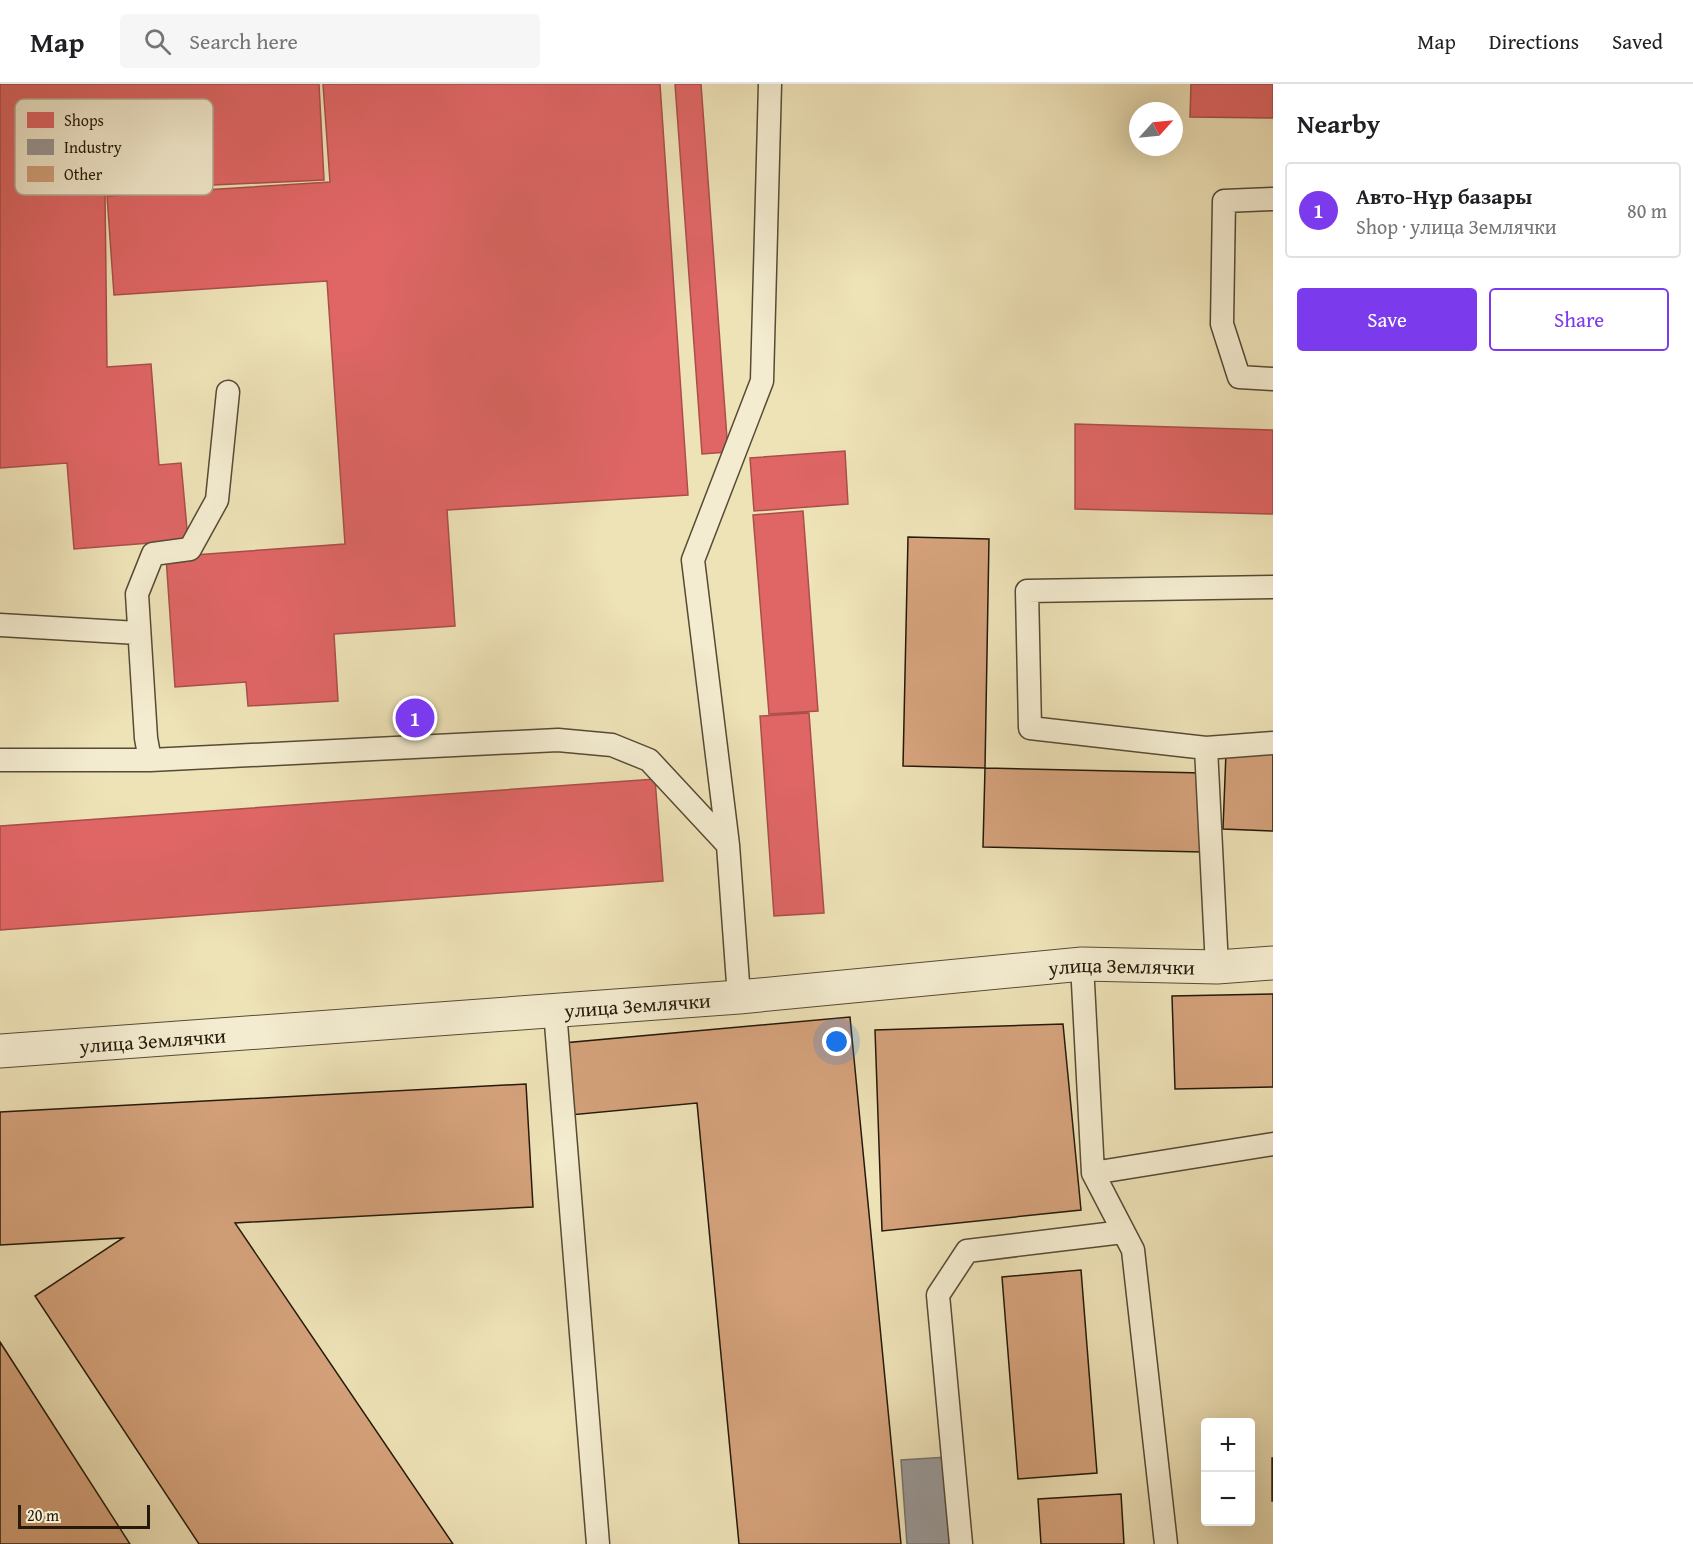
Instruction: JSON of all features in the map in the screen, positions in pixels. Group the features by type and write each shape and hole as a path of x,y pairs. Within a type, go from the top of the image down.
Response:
{"street":[{"name":"улица Землячки","path":"0,1051 739,997 1082,964 1217,967 1273,963"}],"lane":[{"path":"739,997 728,845 693,560 762,381 771,84"},
{"path":"1273,199 1224,201 1222,324 1239,377 1273,379"},
{"path":"150,760 146,738 137,594 153,554 190,549 217,500 228,392"},
{"path":"1273,586 1027,591 1030,728 1206,747 1273,743"},
{"path":"0,625 138,633"},
{"path":"0,760 150,760 558,740 612,746 649,760 728,845"},
{"path":"1206,747 1217,967"},
{"path":"1082,964 1093,1173 1133,1250 1166,1544"},
{"path":"555,1011 598,1544"},
{"path":"1093,1173 1273,1144"},
{"path":"961,1544 938,1295 967,1251 1123,1232"}],"building: Shops":[{"path":"0,84 319,84 324,180 213,185 213,99 15,99 15,195 105,195 107,367 151,364 159,465 181,463 188,540 74,549 67,463 0,468"},
{"path":"323,84 660,84 688,495 447,510 455,626 334,634 338,701 248,706 246,682 175,687 166,557 345,544 327,281 114,295 107,196 213,195 213,189 330,182"},
{"path":"675,84 701,84 728,452 702,454"},
{"path":"1191,84 1273,84 1273,118 1190,117"},
{"path":"1075,424 1273,430 1273,514 1075,509"},
{"path":"845,451 848,504 754,511 750,458"},
{"path":"803,511 818,711 769,714 753,515"},
{"path":"809,713 824,913 774,916 760,716"},
{"path":"655,779 663,881 0,930 0,826"}],"building: Industry":[{"path":"947,1457 955,1544 907,1544 901,1460"}],"building: Other":[{"path":"908,537 989,539 985,768 903,766"},
{"path":"1226,752 1273,754 1273,831 1223,829"},
{"path":"985,768 1203,773 1202,852 983,847"},
{"path":"1273,994 1273,1087 1175,1089 1172,996"},
{"path":"850,1017 901,1544 739,1544 697,1103 570,1115 563,1043"},
{"path":"1063,1024 1081,1210 882,1231 875,1030"},
{"path":"526,1084 533,1207 235,1223 453,1544 199,1544 35,1296 123,1238 0,1245 0,1112"},
{"path":"1081,1270 1097,1473 1018,1479 1002,1277"},
{"path":"0,1342 130,1544 0,1544"},
{"path":"1273,1458 1273,1501 1272,1501"},
{"path":"1121,1494 1124,1544 1041,1544 1038,1499"}],"place":[{"name":"Авто-Нұр базары","path":"415,718"}]}
